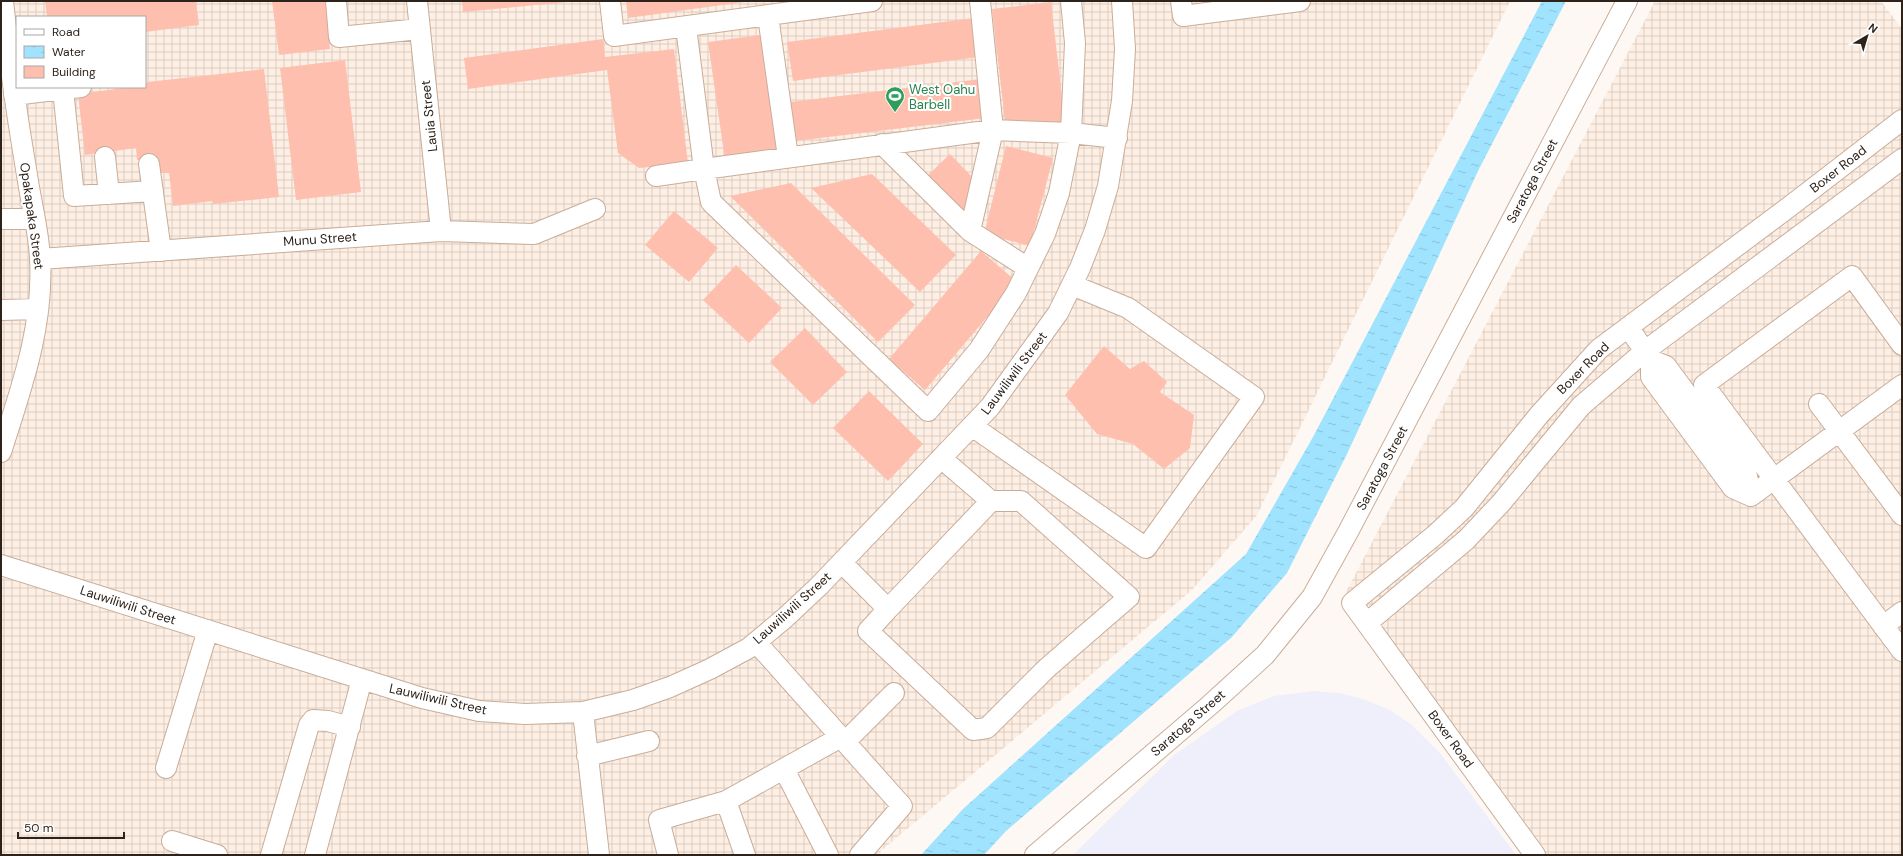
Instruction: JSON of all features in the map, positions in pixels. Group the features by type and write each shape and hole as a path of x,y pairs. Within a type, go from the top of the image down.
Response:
{"street":[{"name":"Opakapaka Street","path":"1,452 25,378 35,337 40,259 14,95 3,1"},
{"path":"336,1 339,37 420,30"},
{"name":"Lauia Street","path":"417,1 441,231"},
{"path":"610,1 614,36 768,16 824,4 872,1"},
{"path":"970,231 993,130 980,1"},
{"path":"686,27 704,169 711,202 928,410 979,350 1016,293 1045,234 1058,193 1070,134 1075,43 1070,1"},
{"name":"Lauwiliwili Street","path":"1,565 422,698 479,710 525,714 583,712 633,700 670,687 710,669 749,648 786,617 842,562 990,407 1032,351 1058,313 1095,230 1108,186 1122,101 1125,49 1122,1"},
{"path":"1181,1 1183,16 1300,1"},
{"name":"Saratoga Street","path":"1034,855 1210,705 1265,655 1312,597 1356,518 1626,1"},
{"path":"768,16 788,157"},
{"path":"14,95 72,88 74,196 153,191"},
{"name":"Boxer Road","path":"1535,855 1352,604 1435,535 1464,508 1539,415 1599,349 1789,207 1902,120"},
{"path":"656,176 993,130 1117,138"},
{"path":"882,144 970,231 1028,268"},
{"path":"105,157 109,194"},
{"name":"Boxer Road","path":"1367,623 1466,540 1501,503 1581,406 1902,158"},
{"path":"149,164 161,250"},
{"name":"Munu Street","path":"40,259 441,231 534,234 595,209"},
{"path":"1,219 34,219"},
{"path":"1902,343 1852,276 1704,385 1902,651"},
{"path":"972,426 1146,548 1254,397 1128,308 1072,284"},
{"path":"1,310 38,308"},
{"path":"1628,327 1648,355 1666,366 1747,476 1750,496 1902,385"},
{"path":"1819,404 1840,430 1902,515"},
{"path":"941,458 991,501 1021,501 1129,597 1047,668 987,728 973,730 868,631 991,501"},
{"path":"842,562 888,609"},
{"path":"1883,626 1902,612"},
{"path":"166,768 208,630"},
{"path":"756,642 902,806 860,855"},
{"path":"315,855 362,679"},
{"path":"668,855 659,820 726,801 843,739 894,693"},
{"path":"583,712 599,855"},
{"path":"271,855 309,724 313,720 320,720 350,727"},
{"path":"588,756 649,741"},
{"path":"784,769 828,855"},
{"path":"726,801 745,855"},
{"path":"172,841 217,855"}],"shaded area":[{"path":"1,1 1510,1 1257,515 1192,590 882,850 878,855 1,855"},
{"path":"1655,1 1881,1 1902,29 1902,855 1538,855 1365,631 1348,616 1344,608 1345,594"},
{"path":"1314,691 1340,693 1366,700 1390,710 1412,725 1440,753 1516,855 1073,855 1174,755 1237,711 1274,696"}],"water":[{"path":"1542,1 1566,1 1478,171 1347,454 1287,573 1232,637 1006,831 984,855 921,855 963,809 1246,554 1313,437"}],"building":[{"path":"45,1 196,1 199,25 146,32 146,16 47,16"},
{"path":"272,1 325,1 330,49 279,55"},
{"path":"462,1 567,1 567,2 463,12"},
{"path":"626,1 744,1 744,2 628,18"},
{"path":"1051,2 1065,123 1006,130 992,9"},
{"path":"974,18 979,57 793,81 787,42"},
{"path":"768,34 785,152 725,160 708,42"},
{"path":"603,39 605,57 674,49 688,163 639,168 618,153 607,70 468,89 464,58"},
{"path":"345,60 361,192 296,200 280,68"},
{"path":"264,69 279,197 213,204 213,201 173,206 169,173 161,173 158,158 137,160 136,148 85,155 78,94 123,88 146,88 147,82"},
{"path":"981,79 986,118 795,141 790,102"},
{"path":"1006,146 1053,158 1030,246 984,234"},
{"path":"950,154 978,183 965,218 926,177"},
{"path":"872,174 956,255 920,292 811,188"},
{"path":"791,183 915,305 878,342 730,196"},
{"path":"674,211 718,248 689,282 645,245"},
{"path":"981,251 1017,282 925,390 889,359"},
{"path":"736,265 782,308 749,343 703,300"},
{"path":"805,328 847,372 813,405 770,362"},
{"path":"1104,346 1130,369 1144,361 1167,382 1160,392 1194,415 1190,448 1164,469 1133,444 1097,434 1065,395"},
{"path":"869,391 923,444 888,481 833,428"}],"place":[{"name":"West Oahu Barbell","path":"895,113"}]}
